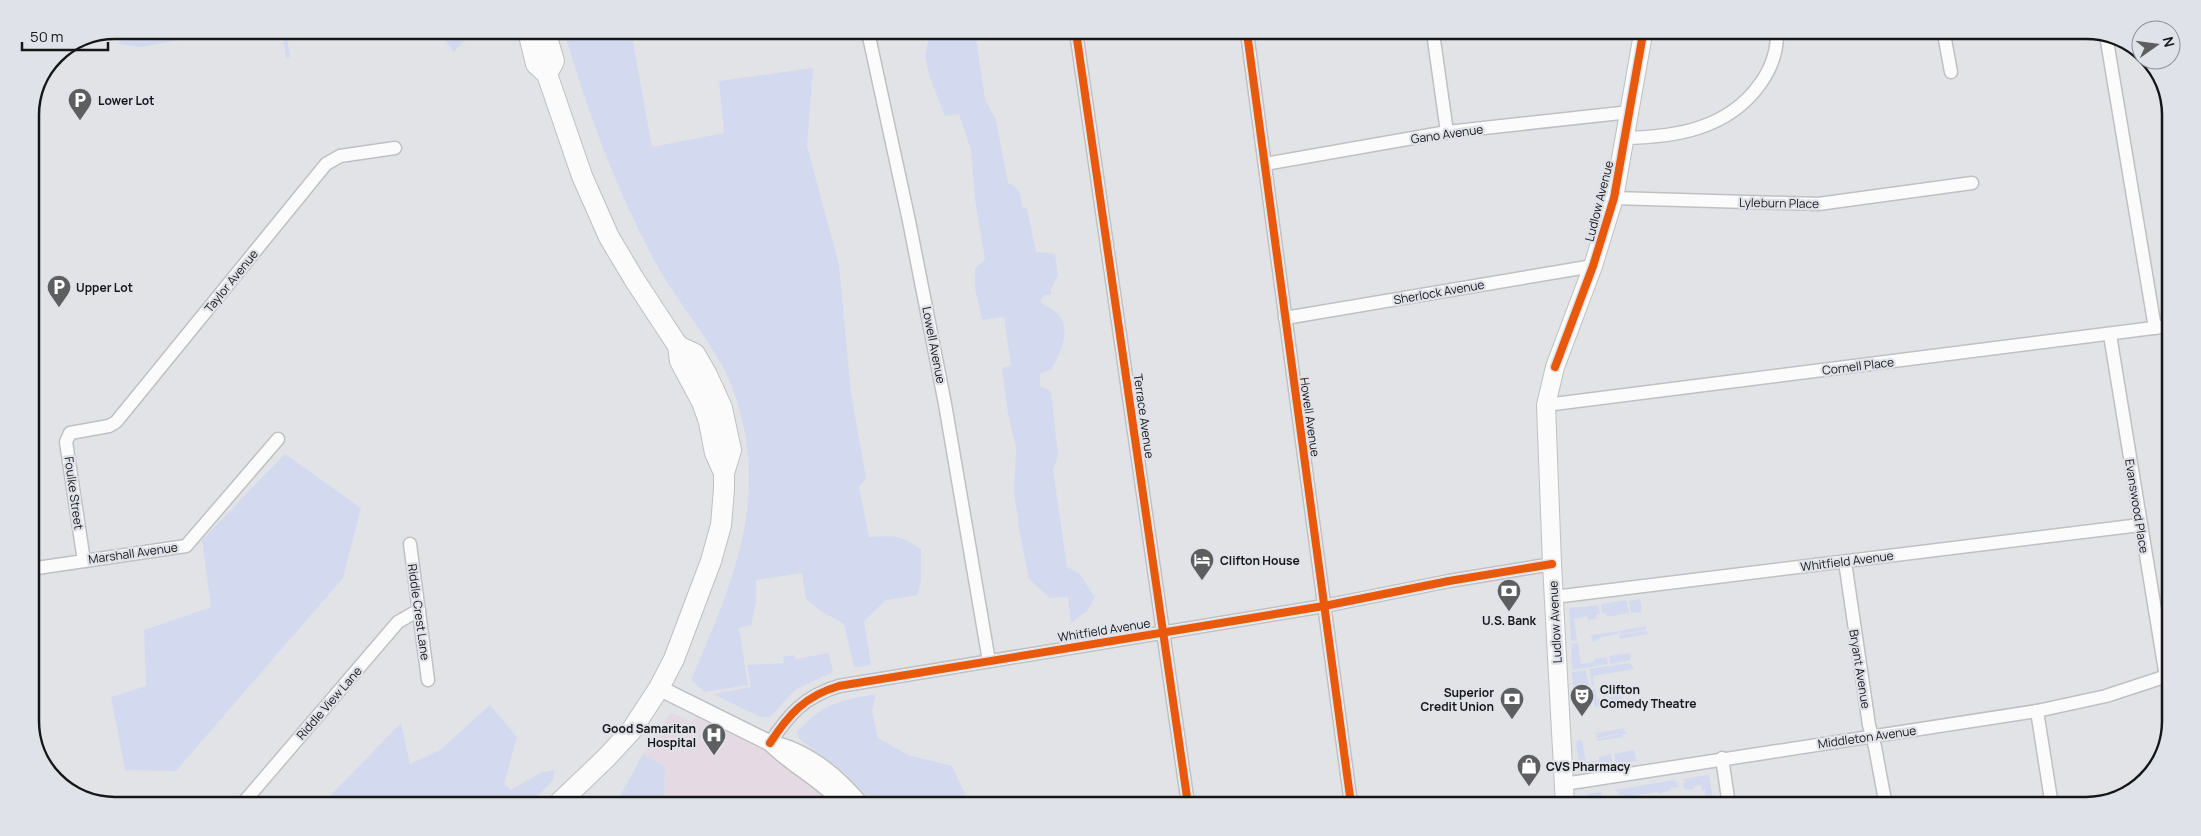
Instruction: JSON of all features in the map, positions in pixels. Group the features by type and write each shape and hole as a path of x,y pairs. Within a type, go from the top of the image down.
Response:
{"main road":[{"path":"530,39 536,64 547,74 582,176 609,237 678,346 695,354 722,408 731,450 724,473 724,506 714,553 674,660 659,688 631,730 606,758 565,797"},
{"path":"547,39 554,61 547,74"},
{"name":"Ludlow Avenue","path":"1565,797 1552,564 1546,405 1554,368 1593,266 1614,198 1642,39"}],"street":[{"name":"Lowell Avenue","path":"870,39 909,221 945,404 989,661"},
{"name":"Terrace Avenue","path":"1077,39 1187,797"},
{"name":"Howell Avenue","path":"1248,39 1350,797"},
{"path":"1434,39 1447,132"},
{"path":"1625,138 1657,138 1688,132 1718,121 1732,112 1756,90 1765,77 1773,62 1776,39"},
{"path":"1945,39 1951,72"},
{"path":"2107,42 2155,328"},
{"name":"Gano Avenue","path":"1265,164 1447,132 1630,112"},
{"name":"Taylor Avenue","path":"77,431 109,426 116,422 326,164 340,156 395,148"},
{"name":"Lyleburn Place","path":"1614,198 1818,204 1972,183"},
{"name":"Sherlock Avenue","path":"1285,318 1593,266"},
{"name":"Cornell Place","path":"1546,405 2162,327"},
{"name":"Evanswood Place","path":"2110,335 2162,654"},
{"name":"Foulke Street","path":"77,431 70,433 66,442 84,561"},
{"name":"Marshall Avenue","path":"39,568 186,546 278,439"},
{"name":"Whitfield Avenue","path":"1554,597 2140,525"},
{"name":"Riddle Crest Lane","path":"410,544 428,680"},
{"name":"Bryant Avenue","path":"1844,562 1871,736 1875,747 1884,797"},
{"name":"Whitfield Avenue","path":"770,744 795,710 812,696 839,686 1324,606 1450,581 1552,564"},
{"name":"Riddle View Lane","path":"248,797 398,622 419,610"},
{"name":"Middleton Avenue","path":"1564,784 1722,758 2037,711 2106,696 2162,678"},
{"path":"659,688 770,744 788,747 806,757 832,774 854,797"},
{"path":"2037,711 2051,797"},
{"path":"770,744 783,757 820,782 836,797"},
{"path":"1722,758 1729,797"}],"shaded area":[{"path":"120,39 183,39 142,47 119,44"},
{"path":"283,39 287,39 290,57 286,58"},
{"path":"444,39 465,39 454,52"},
{"path":"566,39 632,39 652,147 724,133 719,81 813,68 807,146 839,265 851,393 866,478 859,487 869,537 901,538 921,549 921,579 918,595 886,600 864,621 871,665 854,666 844,624 821,611 806,599 802,573 756,580 756,602 751,625 739,628 748,685 705,692 691,680 718,615 740,550 749,483 747,448 739,408 728,377 711,347 655,262 615,178 582,91"},
{"path":"929,39 976,39 985,99 996,120 1008,183 1018,189 1021,195 1022,207 1027,209 1036,252 1055,254 1058,276 1051,289 1051,294 1044,295 1040,302 1057,313 1062,320 1065,334 1052,369 1040,374 1040,386 1051,391 1058,456 1053,470 1067,567 1079,573 1095,597 1088,610 1071,623 1068,597 1050,598 1029,579 1014,491 1016,448 1008,414 1002,368 1011,366 1004,317 982,320 975,288 975,269 985,259 975,200 971,150 959,114 945,116 929,75 925,56"},
{"path":"285,454 361,508 343,578 176,771 125,770 111,697 146,686 144,630 211,607 202,540"},
{"path":"1640,599 1642,612 1631,613 1629,601"},
{"path":"1627,600 1629,613 1607,617 1606,613 1602,614 1601,604"},
{"path":"1598,605 1600,614 1596,615 1597,619 1588,620 1587,616 1574,619 1577,640 1571,641 1569,608"},
{"path":"1647,626 1646,630 1620,634 1619,631"},
{"path":"1618,631 1618,634 1602,637 1593,643 1591,635"},
{"path":"1646,631 1648,634 1620,639 1619,635"},
{"path":"1578,643 1581,664 1607,657 1608,664 1572,670 1571,644"},
{"path":"829,653 833,672 795,690 770,717 760,717 713,694 751,687 747,665 784,663 783,657 794,655 795,659"},
{"path":"1631,653 1630,660 1610,664 1609,656"},
{"path":"1630,663 1634,669 1593,676 1594,686 1592,686 1589,669"},
{"path":"1586,670 1592,707 1574,710 1572,672"},
{"path":"1595,689 1597,699 1622,695 1624,709 1615,704 1595,707 1592,690"},
{"path":"876,694 872,711 878,738 908,755 952,766 966,797 868,797 844,772 799,739 797,732 815,715 841,701"},
{"path":"490,705 517,737 504,784 511,790 540,773 554,770 554,779 537,797 329,797 401,723 410,764 440,750"},
{"name":"Good Samaritan Hospital","path":"700,709 770,743 835,797 664,797 665,766 643,754 670,714 673,713 692,722"},
{"path":"1626,728 1620,733 1597,738 1596,733"},
{"path":"1626,731 1627,734 1622,734 1623,737 1598,741 1597,739 1614,735"},
{"path":"1582,740 1586,762 1599,760 1599,757 1611,754 1613,765 1579,770 1576,741"},
{"path":"1634,750 1636,761 1616,764 1614,754"},
{"path":"643,754 665,766 664,797 619,797"},
{"path":"1709,775 1713,797 1706,796 1705,790 1702,790 1701,785 1694,786 1694,789 1686,790 1683,784 1686,782 1682,779"},
{"path":"1674,780 1679,787 1671,788 1671,790 1658,794 1658,792 1638,795 1638,797 1624,797 1624,795 1619,795 1615,790"},
{"path":"1601,792 1602,797 1587,797 1587,794"}],"cycle path":[{"path":"1077,39 1187,797"},
{"path":"1248,39 1350,797"},
{"path":"1555,367 1593,266 1614,198 1642,39"},
{"path":"770,743 784,723 799,707 817,695 839,686 1324,606 1449,581 1552,564"}],"place":[{"name":"Lower Lot","path":"80,121"},
{"name":"Upper Lot","path":"59,308"},
{"name":"Clifton House","path":"1202,581"},
{"name":"U.S. Bank","path":"1509,612"},
{"name":"Clifton Comedy Theatre","path":"1582,717"},
{"name":"Superior Credit Union","path":"1512,720"},
{"name":"Good Samaritan Hospital","path":"714,756"},
{"name":"CVS Pharmacy","path":"1529,787"}]}
